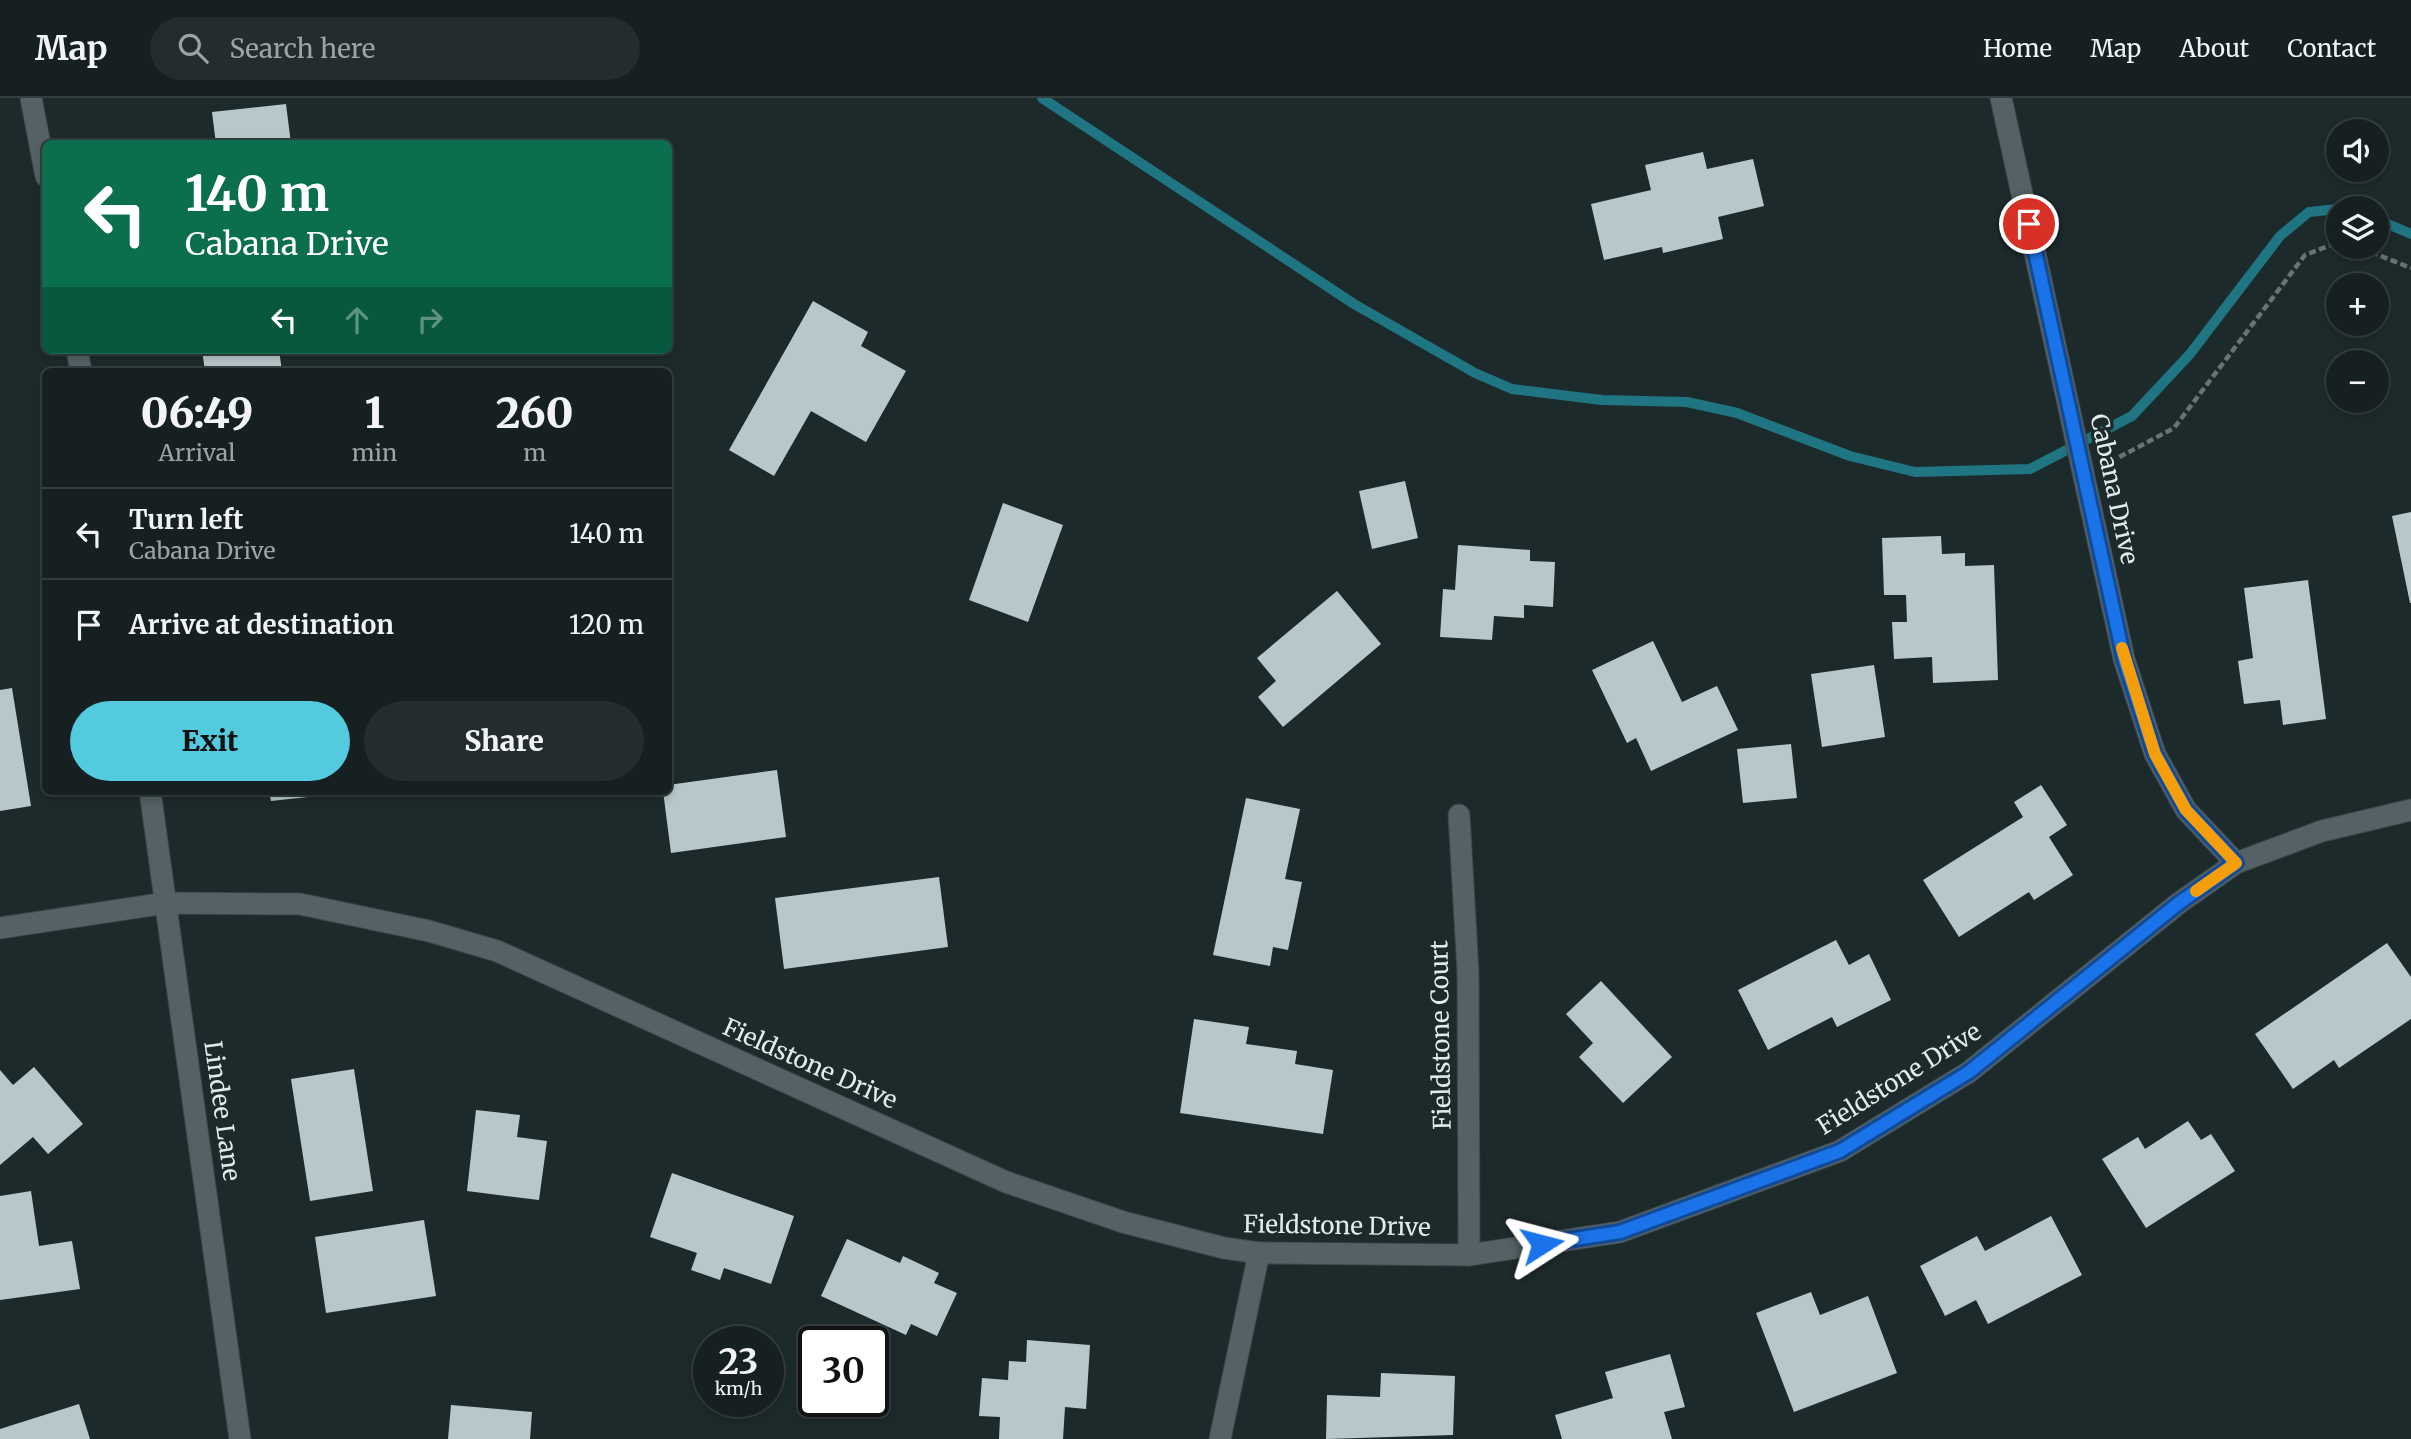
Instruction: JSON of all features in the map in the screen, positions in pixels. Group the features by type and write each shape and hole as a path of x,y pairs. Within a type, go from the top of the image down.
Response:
{"street":[{"path":"31,98 42,155"},
{"name":"Cabana Drive","path":"2001,98 2124,659 2155,754 2186,810 2236,863"},
{"name":"Lindee Lane","path":"151,795 240,1439"},
{"name":"Fieldstone Drive","path":"0,928 166,903 300,904 429,931 497,951 1006,1181 1123,1222 1224,1248 1259,1253 1469,1255 1620,1232 1840,1151 1969,1072 2179,903 2236,863 2322,831 2411,810"},
{"name":"Fieldstone Court","path":"1459,815 1468,972 1469,1255"},
{"path":"1220,1439 1259,1253"}],"path":[{"path":"2084,476 2174,428 2305,255 2326,247"},
{"path":"2387,259 2411,268"}],"building":[{"path":"286,104 290,140 216,140 212,112"},
{"path":"1703,152 1707,169 1753,159 1764,206 1718,217 1723,239 1663,253 1662,247 1604,260 1591,204 1651,190 1645,165"},
{"path":"813,301 868,332 861,346 906,371 866,442 811,411 774,476 729,450"},
{"path":"203,354 280,354 282,368 205,368"},
{"path":"1405,481 1418,538 1372,549 1359,491"},
{"path":"1003,503 1063,525 1028,622 969,600"},
{"path":"2411,512 2411,603 2410,603 2392,516"},
{"path":"1941,536 1942,554 1965,553 1965,566 1994,565 1998,680 1933,683 1932,657 1894,659 1892,622 1907,622 1906,595 1884,595 1882,538"},
{"path":"1458,545 1530,550 1530,561 1555,562 1553,607 1524,605 1524,618 1494,616 1492,640 1440,637 1443,589 1455,590"},
{"path":"2308,580 2326,719 2283,725 2280,700 2244,704 2238,661 2253,658 2244,588"},
{"path":"1337,591 1381,644 1283,727 1258,697 1276,681 1257,658"},
{"path":"1653,641 1682,702 1717,686 1738,730 1651,771 1636,738 1627,743 1592,670"},
{"path":"1874,665 1885,737 1822,747 1811,674"},
{"path":"12,688 31,806 0,811 0,690"},
{"path":"1791,744 1797,798 1743,803 1737,749"},
{"path":"777,770 786,837 671,853 664,795 672,795 672,784"},
{"path":"2041,785 2067,825 2049,837 2073,875 2034,900 2029,892 1959,937 1923,880 2023,817 2014,802"},
{"path":"270,795 326,795 271,801"},
{"path":"1246,798 1300,809 1285,879 1302,882 1288,950 1273,947 1270,966 1213,955"},
{"path":"939,877 948,947 784,969 775,898"},
{"path":"1836,940 1849,965 1869,954 1891,1000 1837,1027 1832,1017 1768,1050 1738,990"},
{"path":"2387,943 2411,977 2411,1019 2339,1068 2334,1060 2293,1089 2255,1034"},
{"path":"1601,981 1672,1057 1623,1103 1579,1057 1593,1043 1566,1014"},
{"path":"1194,1019 1249,1027 1246,1044 1297,1051 1295,1064 1333,1070 1323,1134 1180,1113"},
{"path":"34,1067 83,1124 48,1154 33,1137 0,1165 0,1070 13,1085"},
{"path":"354,1069 373,1191 310,1201 291,1079"},
{"path":"476,1110 520,1115 517,1137 547,1141 539,1200 467,1191"},
{"path":"2188,1121 2201,1140 2211,1134 2235,1171 2146,1228 2102,1159 2138,1137 2145,1149"},
{"path":"672,1173 794,1216 771,1284 724,1268 720,1280 691,1270 697,1253 650,1237"},
{"path":"31,1191 39,1246 72,1241 80,1289 0,1300 0,1196"},
{"path":"2051,1216 2082,1275 1988,1324 1976,1300 1945,1316 1920,1266 1977,1236 1985,1251"},
{"path":"424,1220 436,1296 326,1313 315,1237"},
{"path":"847,1239 900,1263 903,1256 939,1273 934,1283 957,1293 937,1336 911,1324 906,1335 821,1296"},
{"path":"1811,1292 1820,1315 1868,1296 1897,1373 1794,1412 1756,1313"},
{"path":"1027,1340 1090,1345 1086,1409 1065,1407 1063,1439 999,1439 1000,1417 979,1416 982,1378 1008,1380 1009,1361 1026,1362"},
{"path":"1670,1354 1685,1407 1664,1412 1672,1439 1562,1439 1555,1415 1613,1398 1605,1372"},
{"path":"1381,1373 1455,1376 1453,1435 1326,1439 1327,1395 1380,1397"},
{"path":"79,1404 90,1439 0,1439 0,1429"},
{"path":"451,1405 532,1412 530,1439 448,1439"}],"waterway":[{"path":"1042,98 1354,304 1475,373 1512,389 1602,400 1687,402 1737,413 1850,456 1915,472 2030,469 2132,416 2190,354 2280,236 2309,212 2326,210"},
{"path":"2389,225 2411,234"}],"slow traffic":[{"path":"2122,648 2155,754 2186,810 2236,863 2196,891"}],"route":[{"path":"1542,1244 1620,1232 1840,1151 1969,1072 2179,903 2236,863 2186,810 2155,754 2124,659 2029,224"}]}
